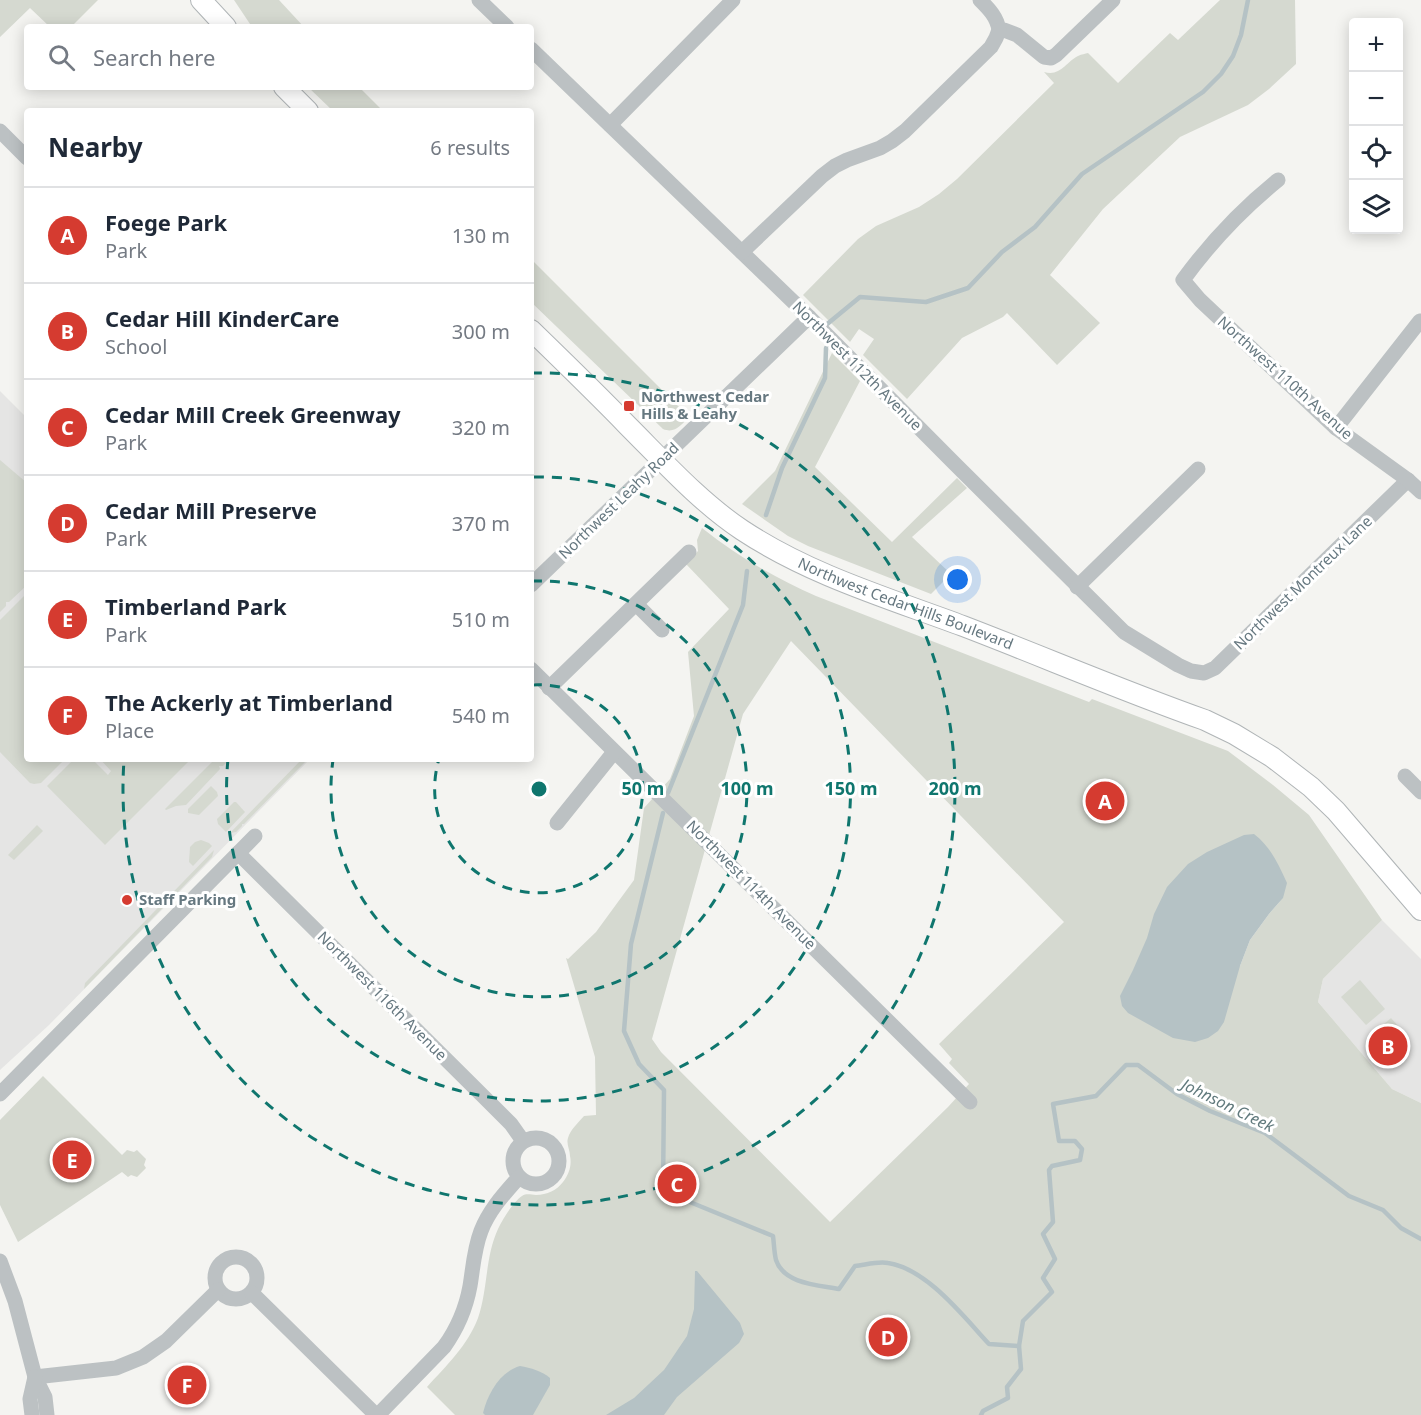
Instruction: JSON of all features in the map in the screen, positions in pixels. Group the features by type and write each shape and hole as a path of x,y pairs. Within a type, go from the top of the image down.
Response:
{"main road":[{"path":"201,0 222,24"},
{"path":"287,90 305,108"},
{"name":"Northwest Cedar Hills Boulevard","path":"534,333 661,460 718,512 743,531 791,559 829,576 1204,720 1234,735 1272,757 1311,787 1329,804 1421,910"}],"street":[{"path":"479,0 504,24"},
{"path":"610,125 733,0"},
{"path":"980,0 994,15 1002,30 1024,40 1044,57 1051,58 1113,0"},
{"path":"742,252 835,166 880,148 905,132 991,47 1002,30"},
{"name":"Northwest 112th Avenue","path":"534,52 809,316 1124,632 1191,671"},
{"path":"0,131 24,155"},
{"name":"Northwest 110th Avenue","path":"1278,180 1251,201 1197,260 1183,280 1200,300 1336,428 1421,492"},
{"name":"Northwest Leahy Road","path":"534,582 809,316"},
{"path":"1336,428 1420,321"},
{"path":"1077,586 1197,469"},
{"name":"Northwest Montreux Lane","path":"1191,671 1204,673 1222,662 1408,480"},
{"path":"549,688 689,552"},
{"path":"636,604 662,630"},
{"name":"Northwest 114th Avenue","path":"534,672 970,1102"},
{"path":"556,823 614,752"},
{"path":"1405,776 1421,792"},
{"path":"0,1094 255,836"},
{"name":"Northwest 116th Avenue","path":"238,853 511,1124 523,1142"},
{"path":"540,1138 551,1143 558,1152 559,1164 555,1175 546,1182 534,1185 523,1181 513,1167 515,1150 523,1142 540,1138"},
{"path":"252,1293 377,1415 444,1347 451,1337 466,1302 481,1231 498,1201 519,1177"},
{"path":"241,1257 253,1265 258,1279 252,1293 235,1300 218,1290 215,1284 215,1271 223,1261 241,1257"},
{"path":"0,1261 15,1302 34,1377 45,1397 47,1415"},
{"path":"34,1377 116,1368 143,1357 166,1341 218,1290"},
{"path":"32,1415 30,1399 34,1377"}],"shaded area":[{"path":"0,0 98,0 74,24 47,24 30,8 0,37"},
{"path":"234,0 279,0 301,24 250,24"},
{"path":"1220,0 1295,0 1296,64 1248,105 1180,137 1103,209 1050,275 1100,323 1057,365 1007,313 962,338 907,399 863,355 874,339 859,329 850,342 803,295 858,239 876,226 919,207 957,179 1054,83 1044,72 1059,71 1078,56 1088,53 1118,83 1170,33 1178,40"},
{"path":"311,90 362,90 380,108 330,108"},
{"path":"534,262 689,417 674,430 663,429 534,305"},
{"path":"832,353 860,381 815,467 892,542 957,478 967,488 912,537 951,574 931,594 808,546 788,536 742,504 775,471"},
{"path":"0,391 24,415 24,762 307,762 49,1025 0,1070"},
{"path":"0,460 24,480 24,588 9,602 6,602 6,606 0,612"},
{"path":"702,528 757,566 816,596 1089,702 1092,699 1228,751 1309,815 1382,920 1323,979 1318,1002 1392,1089 1421,1103 1421,1415 455,1415 427,1387 456,1355 474,1328 484,1296 494,1240 505,1216 522,1196 544,1194 561,1185 570,1166 571,1159 567,1142 569,1135 584,1116 596,1115 595,1057 566,958 568,959 596,932 634,880 644,808 670,779 694,716 688,652 729,609 686,564 698,551 697,540","holes":["791,641 1064,922 939,1044 952,1059 949,1063 969,1084 830,1222 661,1052 652,1039 743,714","1283,898 1250,940 1240,966 1147,1023"]},
{"path":"24,596 24,762 62,762 41,783 30,783 0,752 0,620"},
{"path":"71,762 95,762 108,775 111,771 103,762 188,762 105,845 47,786"},
{"path":"212,762 227,762 219,766 220,769 186,805 165,809"},
{"path":"299,762 305,762 236,832 230,833"},
{"path":"211,786 218,796 199,815 188,813 188,809"},
{"path":"234,802 245,812 226,832 218,824 217,819"},
{"path":"37,825 43,831 14,860 8,855"},
{"path":"1254,834 1270,850 1287,883 1283,898 1250,940 1224,1022 1218,1031 1208,1038 1195,1042 1173,1038 1128,1013 1122,1006 1120,996 1147,938 1154,914 1167,887 1188,864 1207,852 1244,835"},
{"path":"201,840 212,846 193,866 189,862 190,847"},
{"path":"214,850 212,857 84,989 85,983"},
{"path":"1382,920 1421,959 1421,1103 1392,1089 1318,1002 1323,979"},
{"path":"1360,980 1385,1009 1366,1025 1341,997"},
{"path":"1391,1018 1406,1035 1392,1047 1377,1030"},
{"path":"43,1076 122,1155 127,1150 134,1152 137,1150 146,1159 144,1165 146,1168 137,1177 131,1175 128,1177 122,1172 18,1242 0,1205 0,1120"},
{"path":"695,1271 740,1323 744,1334 739,1343 677,1397 664,1415 606,1415 634,1398 664,1370 687,1336 694,1309"},
{"path":"520,1366 536,1370 550,1378 550,1385 533,1415 485,1415 483,1413 485,1405 496,1384 506,1373"}],"waterway":[{"path":"826,325 860,297 926,302 968,288 1002,252 1035,227 1082,174 1203,92 1221,74 1233,56 1241,35 1248,0"},
{"path":"766,515 782,468 825,378 826,348"},
{"path":"668,793 743,605 747,571"},
{"path":"663,813 631,944 624,1031 639,1064 664,1090 663,1191 773,1236 776,1260 780,1268 794,1279 839,1289 855,1266 888,1263 902,1267 917,1274 943,1295 989,1344 1019,1346"},
{"name":"Johnson Creek","path":"981,1415 983,1411 1008,1398 1007,1387 1021,1369 1019,1346 1023,1321 1052,1292 1043,1278 1055,1259 1043,1234 1053,1222 1049,1170 1052,1166 1080,1160 1082,1149 1075,1141 1059,1141 1053,1104 1096,1096 1126,1065 1138,1065 1177,1094 1210,1111 1265,1133 1349,1196 1383,1210 1401,1228 1421,1239"}],"place":[{"name":"Northwest Cedar Hills & Leahy","path":"629,406"},
{"name":"Foege Park","path":"1105,801"},
{"name":"Staff Parking","path":"127,900"},
{"name":"Cedar Hill KinderCare","path":"1388,1046"},
{"name":"Timberland Park","path":"72,1160"},
{"name":"Cedar Mill Creek Greenway","path":"677,1184"},
{"name":"Cedar Mill Preserve","path":"888,1337"},
{"name":"The Ackerly at Timberland","path":"187,1385"}]}
